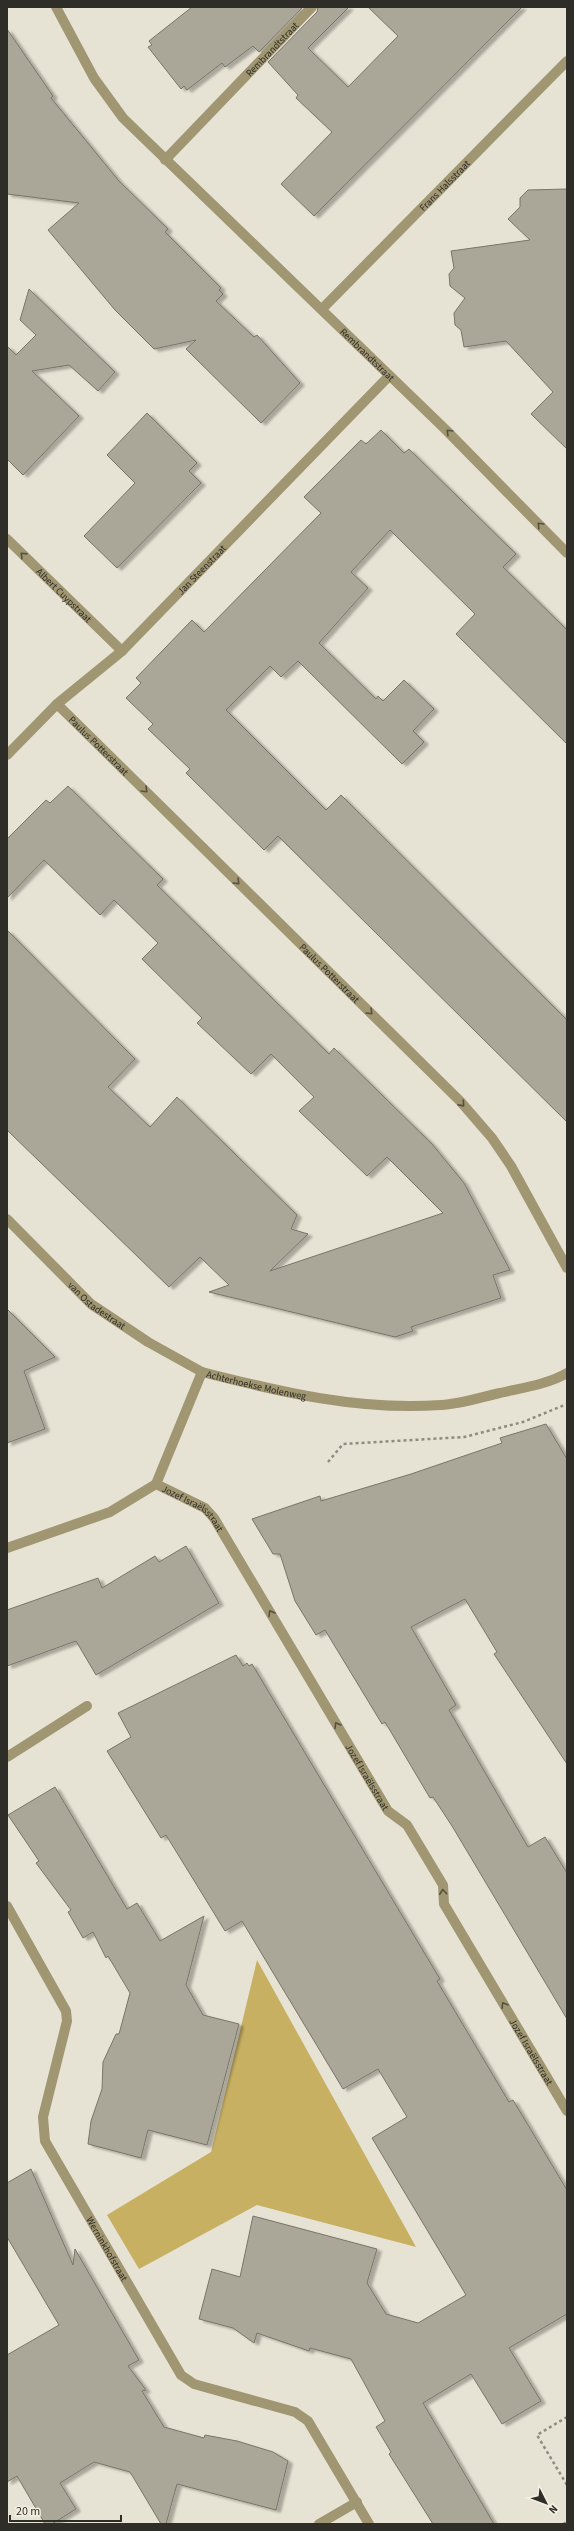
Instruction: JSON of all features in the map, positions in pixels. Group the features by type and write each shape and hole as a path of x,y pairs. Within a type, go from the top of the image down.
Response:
{"street":[{"name":"Rembrandtstraat","path":"56,7 94,78 123,118 445,429 567,553"},
{"name":"Rembrandtstraat","path":"165,160 312,7"},
{"name":"Frans Halsstraat","path":"322,310 567,61"},
{"name":"Jan Steenstraat","path":"7,755 57,704 122,651 389,376"},
{"name":"Albert Cuypstraat","path":"7,539 122,651"},
{"name":"Paulus Potterstraat","path":"57,704 460,1101 492,1138 511,1166 567,1268"},
{"name":"van Ostadestraat","path":"7,1219 91,1304 148,1342 202,1372"},
{"name":"Achterhoekse Molenweg","path":"156,1484 202,1372 262,1388 320,1399 387,1405 434,1405 524,1388 566,1376"},
{"name":"Jozef Israëlsstraat","path":"156,1484 205,1508 214,1518 388,1811 406,1825 443,1885 444,1904 567,2111"},
{"path":"7,1548 110,1512 156,1484"},
{"path":"7,1757 87,1706"},
{"name":"Werninkhofstraat","path":"7,1906 66,2011 67,2021 43,2118 45,2141 181,2375 194,2384 295,2412 308,2421 369,2524"},
{"path":"319,2524 357,2502"}],"path":[{"path":"328,1462 343,1444 464,1437 523,1422 567,1404"},
{"path":"567,2417 537,2435 567,2485"},
{"path":"563,2524 567,2522"}],"shaded area":[{"path":"257,1960 416,2247 257,2205 139,2269 107,2215 211,2152"}],"building":[{"path":"192,7 303,7 259,52 253,46 225,67 222,63 187,90 184,86 181,89 148,47 152,45 149,41"},
{"path":"318,7 349,7 308,48 348,87 398,36 368,7 522,7 314,216 281,184 332,132 296,98 298,95 268,62 317,12"},
{"path":"7,29 53,96 51,98 119,181 168,229 165,232 221,288 219,290 223,294 216,301 254,337 257,335 300,383 261,423 186,349 196,340 154,349 115,310 48,230 79,203 7,194"},
{"path":"567,189 567,449 531,414 553,392 506,341 464,347 461,330 455,325 454,313 465,298 450,286 449,274 454,268 451,251 530,240 508,219 520,207 520,198 528,190"},
{"path":"29,289 115,372 98,391 69,365 32,371 79,416 23,475 7,459 7,346 16,355 36,335 20,320"},
{"path":"147,413 197,463 189,471 201,483 117,568 84,536 135,483 107,455"},
{"path":"381,430 404,453 409,449 516,554 503,567 567,630 567,744 456,634 475,614 390,530 351,572 368,588 319,643 376,699 378,696 383,701 404,680 434,709 413,731 424,742 402,764 298,661 281,677 270,666 226,710 326,810 341,795 567,1020 567,1122 278,836 264,850 186,773 190,769 148,729 153,724 126,698 141,683 136,678 192,620 204,632 321,513 304,497 361,440 366,444"},
{"path":"68,786 163,879 157,885 329,1054 334,1048 432,1144 464,1183 510,1270 493,1275 501,1298 411,1327 413,1331 395,1337 209,1292 229,1285 200,1257 169,1287 7,1130 7,930 135,1059 108,1087 150,1127 177,1097 297,1215 291,1229 308,1234 270,1271 443,1213 387,1157 367,1176 299,1111 314,1097 271,1054 251,1074 197,1023 202,1018 142,959 158,943 114,900 100,915 44,860 7,898 7,839 46,800 50,803"},
{"path":"7,1309 55,1357 24,1371 45,1429 7,1443"},
{"path":"546,1424 567,1459 567,1764 494,1654 497,1652 465,1599 411,1627 456,1705 449,1710 528,1847 545,1837 567,1873 567,2019 452,1826 433,1797 430,1798 385,1722 382,1724 325,1630 316,1635 295,1601 280,1554 273,1554 252,1519 320,1496 321,1501 411,1474 502,1443 500,1438"},
{"path":"186,1546 219,1603 96,1675 76,1641 7,1666 7,1610 98,1578 102,1588 155,1556 159,1562"},
{"path":"236,1655 243,1666 247,1663 249,1666 252,1664 440,1979 437,1981 509,2102 513,2100 567,2190 567,2314 509,2348 541,2401 502,2424 471,2374 423,2403 494,2524 433,2524 389,2454 391,2452 376,2427 385,2421 351,2359 310,2348 309,2351 257,2333 254,2343 233,2328 199,2319 212,2269 240,2277 253,2216 377,2249 367,2283 386,2314 418,2323 466,2295 372,2138 407,2117 378,2069 343,2089 242,1921 225,1931 166,1835 161,1838 107,1751 131,1737 118,1713"},
{"path":"55,1787 127,1909 137,1903 160,1941 204,1916 186,1985 203,2015 239,2024 207,2145 148,2130 141,2158 88,2144 91,2121 102,2089 103,2062 116,2034 119,2034 130,1993 108,1956 106,1958 93,1932 83,1938 68,1912 71,1910 36,1863 39,1861 8,1815"},
{"path":"31,2169 73,2265 75,2249 139,2360 128,2366 146,2390 142,2391 164,2427 204,2438 205,2435 237,2441 273,2452 288,2461 276,2510 177,2484 166,2524 161,2524 130,2472 94,2462 60,2483 76,2509 52,2524 45,2524 17,2476 7,2482 7,2355 59,2325 7,2237 7,2183"}]}
